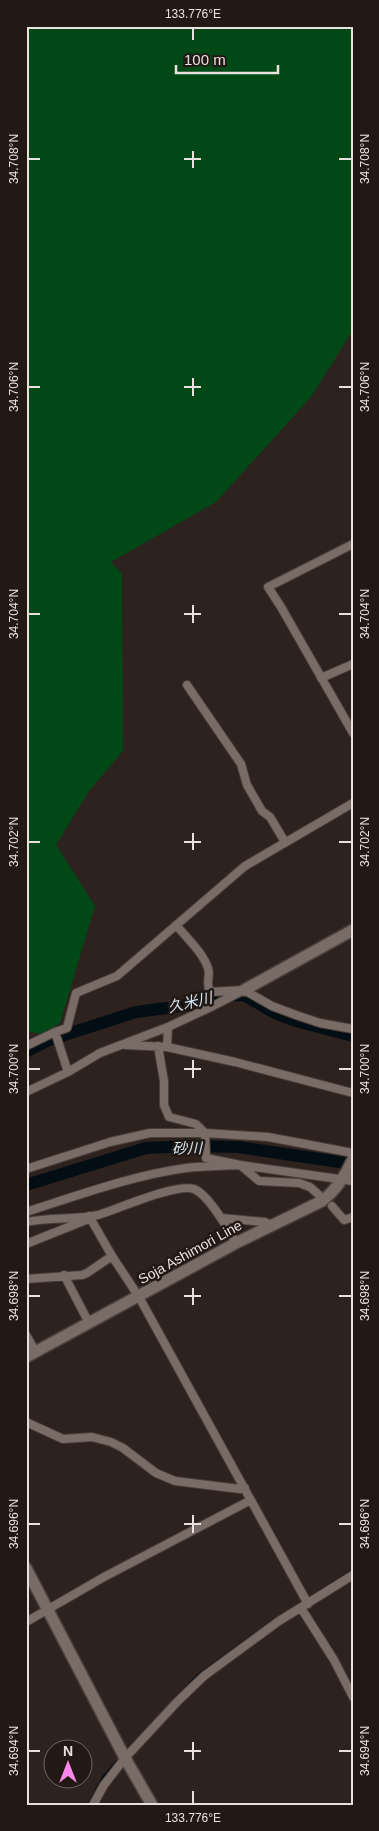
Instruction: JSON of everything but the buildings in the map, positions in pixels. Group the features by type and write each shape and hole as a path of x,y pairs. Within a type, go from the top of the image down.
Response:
{"street":[{"path":"353,544 268,587 353,733"},
{"path":"321,678 353,664"},
{"path":"187,685 241,764 246,785 262,811 270,817 284,842"},
{"path":"26,1046 56,1036 67,1028 76,993 117,976 245,866 353,803"},
{"path":"176,925 208,967 207,986 210,992 240,991 296,1016 353,1029"},
{"path":"26,1092 100,1054 168,1027 227,999 353,930"},
{"path":"167,1047 168,1027"},
{"path":"56,1036 68,1072"},
{"path":"122,1045 167,1047 235,1062 353,1094"},
{"path":"158,1046 164,1081 164,1105 169,1117 196,1124 205,1133 206,1158"},
{"path":"26,1169 110,1142 150,1133 205,1133 268,1137 353,1154"},
{"path":"206,1158 240,1165 347,1178"},
{"path":"194,1168 206,1158"},
{"name":"Soja Ashimori Line","path":"31,1354 236,1243 322,1201 334,1192 347,1178 353,1159"},
{"path":"26,1212 138,1179 194,1168 240,1165 258,1181 298,1183 310,1187 319,1195"},
{"path":"26,1244 90,1217 145,1198 184,1188 194,1189 201,1194 221,1218 236,1243"},
{"path":"332,1206 344,1220 353,1217"},
{"path":"26,1222 90,1217"},
{"path":"90,1217 112,1256 139,1297 308,1604"},
{"path":"221,1218 265,1222 271,1226"},
{"path":"26,1279 87,1273 112,1256"},
{"path":"64,1275 89,1323"},
{"path":"26,1335 31,1354"},
{"path":"26,1422 63,1439 92,1437 111,1442 156,1472 175,1481 244,1488"},
{"path":"26,1622 104,1577 251,1500"},
{"path":"26,1568 125,1758 152,1805"},
{"path":"93,1805 104,1785 125,1758 204,1676 279,1622 353,1574"},
{"path":"301,1608 334,1660 353,1697"}],"green space":[{"path":"26,26 353,26 353,330 311,397 216,502 111,562 122,574 123,751 89,791 56,845 95,906 60,1023 40,1034 26,1031"}],"waterway":[{"name":"久米川","path":"26,1052 49,1040 136,1012 189,1005 215,996 244,995 287,1018 353,1036"},
{"name":"砂川","path":"26,1185 146,1148 191,1146 238,1147 353,1164"},
{"path":"307,1599 353,1570"},
{"path":"284,1614 303,1601"},
{"path":"128,1749 199,1674 274,1620"},
{"path":"88,1805 103,1777 117,1761"},
{"path":"347,1805 353,1803"}]}
